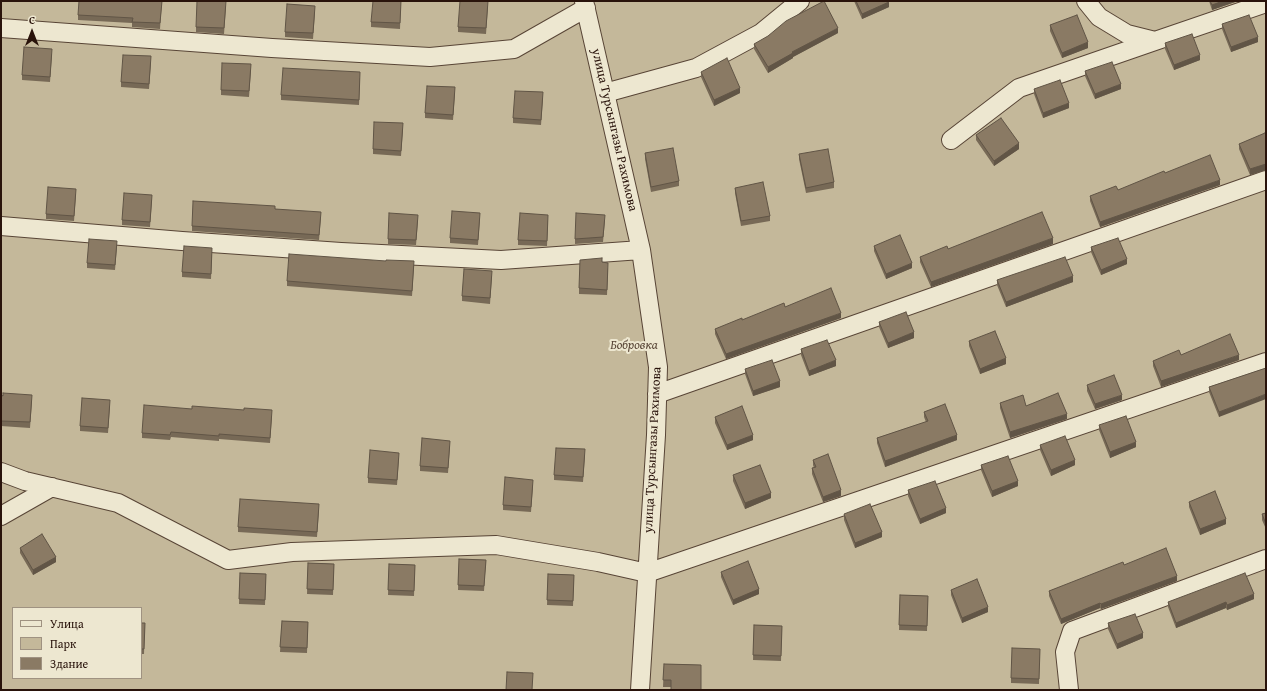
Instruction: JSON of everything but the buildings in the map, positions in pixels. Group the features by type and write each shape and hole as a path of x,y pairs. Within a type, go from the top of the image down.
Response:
{"street":[{"path":"605,93 696,68 761,33 800,1"},
{"path":"1086,1 1099,17 1127,34 1155,41"},
{"path":"951,140 1019,88 1266,2"},
{"path":"1,28 264,47 430,57 514,49 585,4"},
{"name":"улица Турсынгазы Рахимова","path":"585,4 641,250 658,367 640,690"},
{"path":"657,394 1266,180"},
{"path":"1,226 182,241 501,260 641,250"},
{"path":"1,472 25,481 118,503 228,560 292,552 496,545 598,562 647,573 1266,362"},
{"path":"1,516 52,487"},
{"path":"1068,690 1065,652 1072,631 1266,559"}],"green space":[{"name":"Бобровка","path":"1,1 1266,1 1266,690 1,690"}]}
